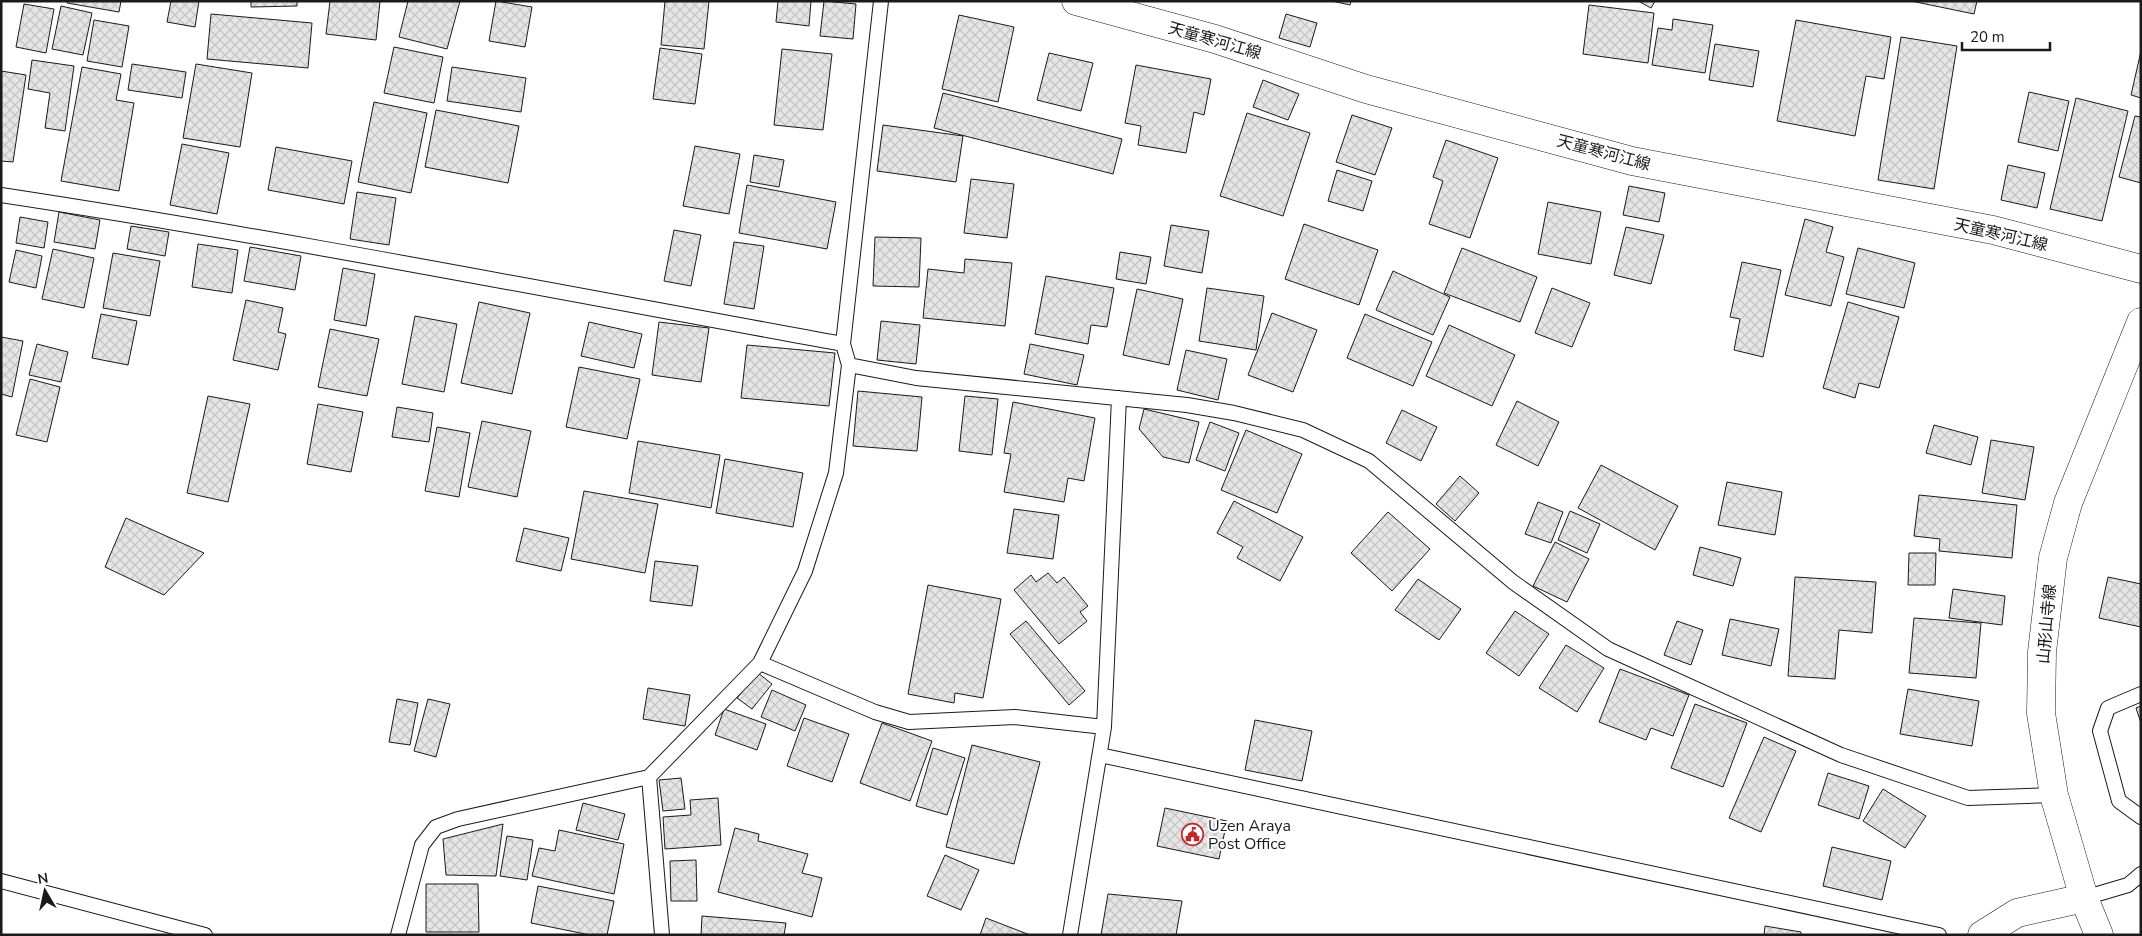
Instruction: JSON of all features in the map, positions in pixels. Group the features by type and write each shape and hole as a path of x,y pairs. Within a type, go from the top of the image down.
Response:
{"main road":[{"name":"天童寒河江線","path":"1076,1 1215,39 1366,89 1632,161 1993,230 2141,269"},
{"name":"山形山寺線","path":"2099,935 2084,898 2054,795 2041,713 2042,652 2053,558 2068,503 2141,322"},
{"path":"1982,935 2017,913 2084,898"}],"lane":[{"path":"398,935 422,845 436,827 458,819 649,777 760,663 805,571 836,473 849,365 844,344 881,1"},
{"path":"1,195 121,213 458,272 844,344"},
{"path":"849,365 916,378 1119,398 1224,412 1303,430 1370,461 1513,582 1608,649 1841,755 1968,798 2054,795"},
{"path":"1070,935 1104,727 1119,398"},
{"path":"760,663 875,712 908,722 1016,717 1104,727"},
{"path":"2141,694 2108,708 2100,731 2119,801 2141,817"},
{"path":"1100,755 1939,935"},
{"path":"649,777 662,935"},
{"path":"2084,898 2128,885 2141,874"},
{"path":"1,881 205,935"}],"building":[{"path":"67,1 121,1 119,12 67,3"},
{"path":"171,1 199,1 195,27 167,22"},
{"path":"251,1 297,1 297,6 251,7"},
{"path":"330,1 380,1 376,40 326,34"},
{"path":"408,1 460,1 447,49 399,37"},
{"path":"496,1 532,7 525,47 489,41"},
{"path":"665,1 709,1 704,49 661,45"},
{"path":"778,1 811,1 809,26 776,22"},
{"path":"824,1 856,4 853,39 820,36"},
{"path":"1332,1 1351,1 1350,5"},
{"path":"1638,1 1655,1 1651,8"},
{"path":"1911,1 1977,1 1974,14"},
{"path":"24,4 54,9 46,53 16,47"},
{"path":"1589,5 1654,13 1648,63 1583,54"},
{"path":"61,6 92,13 83,55 52,49"},
{"path":"211,14 312,23 308,68 207,59"},
{"path":"1286,14 1317,23 1310,47 1279,38"},
{"path":"959,15 1014,27 998,102 942,89"},
{"path":"1673,19 1713,25 1705,73 1652,65 1658,28 1672,30"},
{"path":"94,20 129,26 122,67 87,61"},
{"path":"1796,20 1891,37 1884,79 1866,76 1855,136 1777,121"},
{"path":"1901,37 1957,46 1934,189 1878,180"},
{"path":"1715,44 1759,51 1753,87 1709,80"},
{"path":"394,47 443,57 434,103 384,93"},
{"path":"660,48 702,54 695,104 653,99"},
{"path":"782,49 832,54 823,130 774,125"},
{"path":"2141,51 2141,98 2131,95"},
{"path":"1049,53 1093,63 1081,111 1037,100"},
{"path":"32,60 74,66 65,131 45,128 50,93 28,89"},
{"path":"132,64 186,72 182,98 128,90"},
{"path":"196,64 252,73 240,147 183,138"},
{"path":"1136,65 1211,79 1204,115 1194,112 1186,153 1138,145 1141,126 1125,123"},
{"path":"82,67 121,74 116,100 134,103 119,191 61,181"},
{"path":"452,67 526,78 521,112 447,101"},
{"path":"1,71 26,75 13,162 1,161"},
{"path":"1263,80 1299,94 1288,120 1253,107"},
{"path":"2029,92 2069,101 2058,151 2018,142"},
{"path":"943,93 1122,139 1113,174 934,128"},
{"path":"2076,98 2128,111 2102,221 2050,209"},
{"path":"374,102 427,113 411,193 358,182"},
{"path":"436,110 519,126 508,183 425,167"},
{"path":"1247,113 1310,133 1283,216 1220,196"},
{"path":"1352,115 1392,128 1375,175 1336,162"},
{"path":"2135,116 2141,117 2141,183 2119,177"},
{"path":"883,125 963,136 956,182 877,171"},
{"path":"1446,140 1498,158 1470,238 1429,224 1443,181 1433,177"},
{"path":"182,144 229,153 217,214 170,205"},
{"path":"695,146 740,154 729,214 683,206"},
{"path":"276,147 352,161 344,204 268,190"},
{"path":"754,155 784,160 779,187 750,182"},
{"path":"2008,165 2045,173 2037,208 2001,200"},
{"path":"1337,170 1372,181 1363,211 1328,201"},
{"path":"971,179 1014,184 1007,238 964,233"},
{"path":"747,185 836,202 827,249 739,233"},
{"path":"1629,186 1665,193 1659,222 1623,215"},
{"path":"357,192 396,198 389,245 350,239"},
{"path":"1548,202 1601,212 1591,264 1538,254"},
{"path":"59,212 100,220 95,249 54,242"},
{"path":"20,217 48,222 44,248 16,243"},
{"path":"1805,219 1833,227 1826,252 1844,257 1831,306 1785,295"},
{"path":"1304,224 1378,250 1359,305 1285,279"},
{"path":"1171,225 1209,231 1202,273 1164,266"},
{"path":"131,226 169,232 165,256 127,249"},
{"path":"1626,227 1664,235 1651,284 1614,275"},
{"path":"674,230 701,235 691,286 664,281"},
{"path":"875,237 921,238 919,287 873,286"},
{"path":"734,242 764,246 754,309 724,304"},
{"path":"198,244 238,250 232,293 192,287"},
{"path":"250,247 301,256 295,290 244,281"},
{"path":"1462,248 1537,277 1520,322 1444,293"},
{"path":"1858,248 1915,263 1904,308 1846,294"},
{"path":"53,249 94,258 84,308 42,299"},
{"path":"16,250 42,256 36,288 9,282"},
{"path":"1120,252 1151,257 1146,284 1116,279"},
{"path":"113,253 160,261 150,316 103,308"},
{"path":"965,259 1012,263 1005,326 923,318 928,269 964,273"},
{"path":"1742,262 1781,270 1763,357 1734,350 1740,319 1730,317"},
{"path":"343,268 375,274 366,326 334,320"},
{"path":"1393,271 1450,297 1433,335 1376,310"},
{"path":"1046,276 1114,288 1107,327 1091,325 1088,344 1035,334"},
{"path":"1207,288 1264,296 1256,350 1199,341"},
{"path":"1552,288 1590,303 1572,347 1535,333"},
{"path":"1137,289 1183,299 1169,365 1123,355"},
{"path":"246,300 283,308 278,332 286,334 278,370 233,360"},
{"path":"479,302 530,313 512,394 461,383"},
{"path":"1848,302 1899,317 1879,388 1859,383 1855,398 1823,388"},
{"path":"1272,313 1317,330 1293,392 1248,375"},
{"path":"101,314 137,321 128,365 92,358"},
{"path":"1365,314 1432,342 1413,386 1347,358"},
{"path":"415,316 457,324 444,392 402,384"},
{"path":"881,321 920,325 916,364 877,360"},
{"path":"589,322 642,334 634,368 581,356"},
{"path":"659,322 709,328 701,382 652,375"},
{"path":"1449,325 1515,355 1492,406 1426,376"},
{"path":"330,329 379,339 367,396 318,387"},
{"path":"1,337 23,341 12,397 1,394"},
{"path":"37,344 68,352 61,382 29,375"},
{"path":"1030,344 1084,355 1077,385 1024,374"},
{"path":"747,345 835,353 829,406 741,398"},
{"path":"1186,350 1227,359 1218,400 1177,390"},
{"path":"579,367 640,379 627,439 566,427"},
{"path":"30,379 60,387 47,442 16,435"},
{"path":"858,391 922,397 917,451 853,446"},
{"path":"208,396 250,404 228,502 187,493"},
{"path":"965,396 998,399 992,455 959,451"},
{"path":"1517,401 1559,422 1538,466 1496,445"},
{"path":"1013,402 1095,418 1084,481 1068,478 1064,502 1004,492 1011,454 1004,453"},
{"path":"318,404 363,412 351,472 307,464"},
{"path":"397,407 433,413 429,442 392,437"},
{"path":"1144,409 1199,422 1189,463 1163,457 1139,429"},
{"path":"1402,410 1437,427 1421,461 1386,443"},
{"path":"482,421 531,431 517,497 468,487"},
{"path":"1210,422 1239,433 1225,471 1196,460"},
{"path":"1934,425 1978,437 1971,465 1926,453"},
{"path":"437,427 470,433 459,497 425,491"},
{"path":"1246,430 1302,454 1277,513 1221,490"},
{"path":"1991,440 2034,447 2025,500 1982,493"},
{"path":"638,441 720,455 711,508 629,493"},
{"path":"725,459 803,473 793,527 716,513"},
{"path":"1601,465 1678,506 1655,550 1578,508"},
{"path":"1460,476 1479,493 1455,521 1436,504"},
{"path":"1727,482 1782,492 1775,535 1718,525"},
{"path":"584,491 658,504 645,573 571,559"},
{"path":"1919,495 2017,505 2012,558 1939,551 1940,539 1914,536"},
{"path":"1234,501 1303,537 1280,581 1237,558 1243,547 1217,533"},
{"path":"1538,502 1563,512 1551,543 1525,534"},
{"path":"1014,509 1059,515 1053,559 1007,553"},
{"path":"1570,511 1600,524 1587,553 1558,540"},
{"path":"1388,512 1430,549 1392,591 1351,553"},
{"path":"126,518 204,553 164,595 105,567"},
{"path":"524,528 569,538 561,571 516,561"},
{"path":"1555,542 1589,559 1567,602 1533,586"},
{"path":"1700,547 1741,558 1733,586 1693,575"},
{"path":"1909,553 1936,553 1935,585 1908,585"},
{"path":"655,561 698,566 692,606 650,601"},
{"path":"1048,573 1057,583 1064,577 1088,606 1080,612 1087,621 1059,644 1014,590 1031,575 1036,582"},
{"path":"1795,577 1876,582 1872,633 1839,630 1835,679 1788,676"},
{"path":"2108,577 2141,584 2141,627 2099,618"},
{"path":"1418,579 1461,609 1439,640 1395,610"},
{"path":"928,585 1001,599 983,698 955,693 954,703 908,694"},
{"path":"1953,589 2005,596 2002,625 1949,618"},
{"path":"1515,611 1549,634 1519,676 1486,653"},
{"path":"1914,618 1981,623 1976,678 1909,673"},
{"path":"1730,619 1779,629 1771,666 1722,655"},
{"path":"1026,621 1085,691 1069,705 1010,634"},
{"path":"1677,621 1703,630 1691,665 1664,655"},
{"path":"1566,645 1604,668 1577,712 1539,688"},
{"path":"1620,669 1689,695 1673,736 1651,728 1646,740 1599,722"},
{"path":"758,673 772,684 752,709 737,698"},
{"path":"648,688 690,695 685,726 643,719"},
{"path":"1908,689 1979,701 1972,746 1900,734"},
{"path":"772,690 806,705 795,731 761,717"},
{"path":"397,699 418,703 410,745 389,742"},
{"path":"428,699 450,704 436,757 414,751"},
{"path":"1695,704 1747,723 1723,787 1671,768"},
{"path":"2141,706 2141,723 2136,708"},
{"path":"724,709 766,724 757,750 715,735"},
{"path":"804,718 849,734 832,782 787,766"},
{"path":"1255,720 1312,731 1302,781 1245,770"},
{"path":"882,723 932,741 910,801 860,783"},
{"path":"1764,737 1796,751 1761,832 1729,818"},
{"path":"972,745 1040,762 1014,864 946,847"},
{"path":"933,748 965,758 947,815 916,806"},
{"path":"1828,773 1869,786 1859,819 1818,805"},
{"path":"681,778 685,809 663,811 659,780"},
{"path":"1883,789 1926,816 1905,848 1863,821"},
{"path":"718,798 721,845 665,849 663,817 691,815 690,800"},
{"path":"583,803 625,814 618,840 576,830"},
{"path":"1165,808 1227,821 1219,859 1157,846"},
{"path":"503,824 496,876 446,875 443,839"},
{"path":"735,828 759,834 758,841 808,854 802,873 822,878 812,917 718,892"},
{"path":"559,830 624,844 614,894 532,876 539,848 555,851"},
{"path":"507,836 533,840 527,880 500,876"},
{"path":"1832,847 1891,861 1882,900 1823,886"},
{"path":"945,855 979,870 961,910 927,896"},
{"path":"696,860 697,901 671,901 670,861"},
{"path":"426,884 478,884 479,932 426,932"},
{"path":"538,886 614,901 607,935 590,935 531,923"},
{"path":"1108,894 1182,901 1176,935 1101,935"},
{"path":"702,916 786,923 784,935 701,935"},
{"path":"986,918 1030,935 980,935"},
{"path":"1765,926 1801,932 1801,935 1764,935"}],"place":[{"name":"Uzen Araya Post Office","path":"1192,834"}]}
